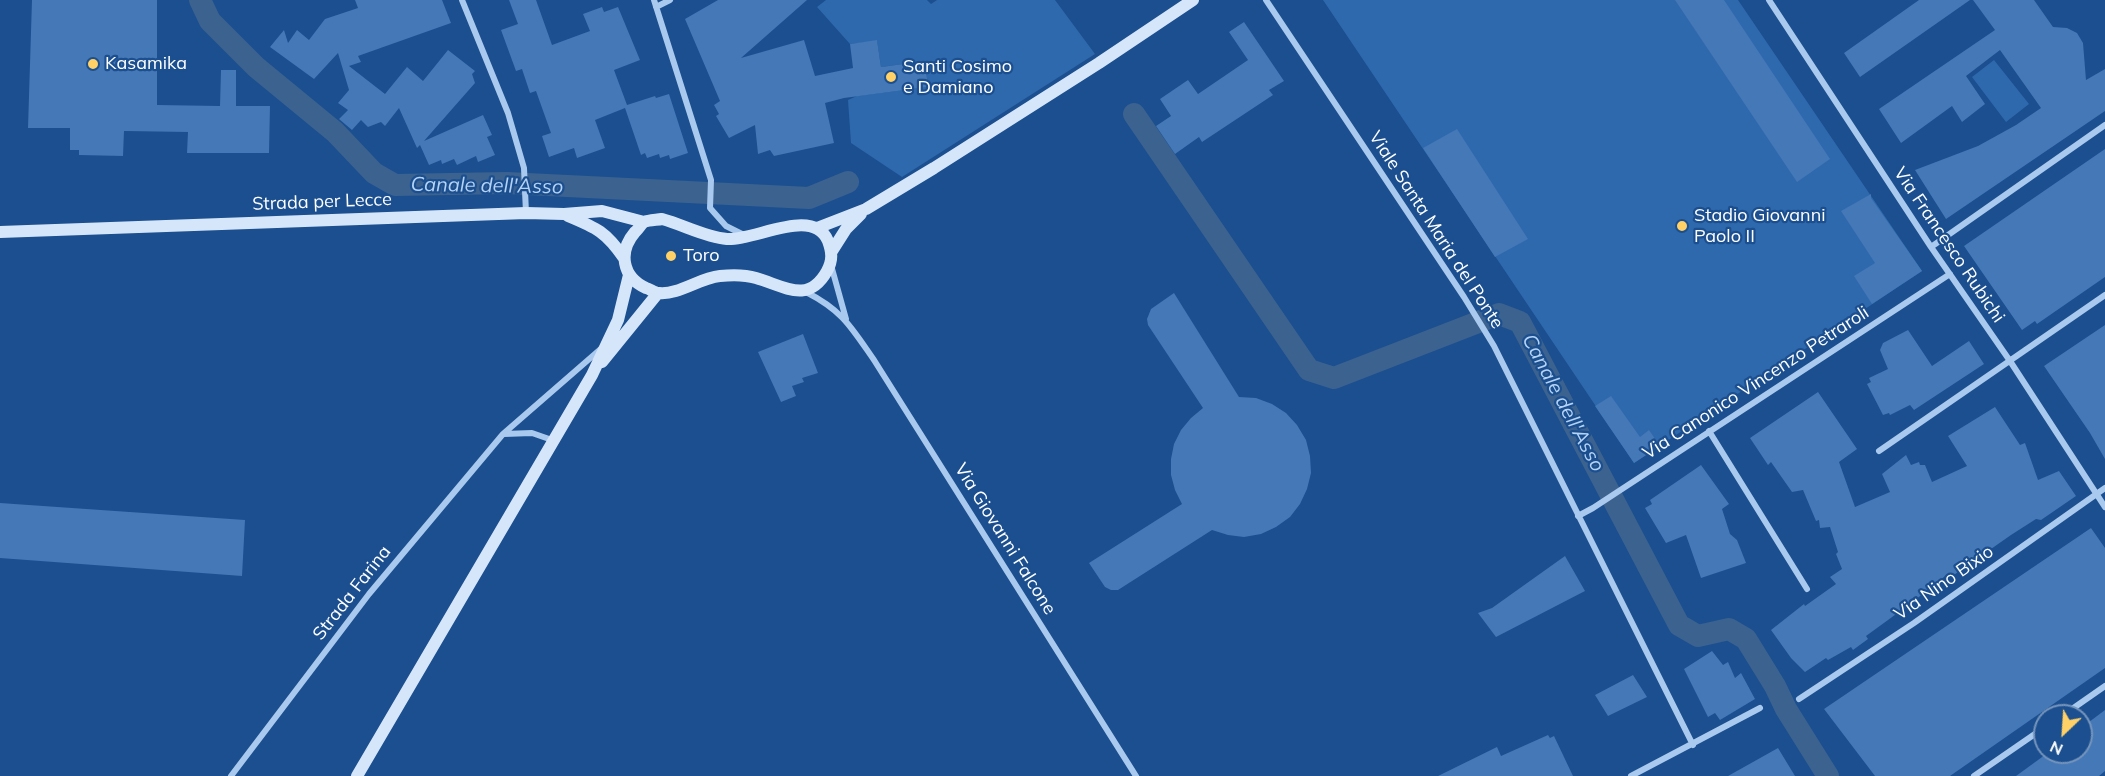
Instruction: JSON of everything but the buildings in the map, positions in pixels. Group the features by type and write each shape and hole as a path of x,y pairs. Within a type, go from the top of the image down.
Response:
{"main road":[{"path":"629,275 641,285 658,293 677,290 698,281 720,276 754,278 792,291 805,291 817,284 831,264 832,251 826,236 817,228 866,209 1080,75 1193,0"},
{"path":"832,251 846,229 866,209"},
{"name":"Strada per Lecce","path":"0,232 602,211 644,222 662,219 709,236 730,239 749,237 796,224 817,228"},
{"path":"357,776 591,375 618,320 629,275 624,258 613,242 598,229 564,214"},
{"path":"624,258 629,239 644,222"},
{"path":"591,375 658,293"}],"street":[{"path":"462,0 508,113 524,168 526,213"},
{"path":"654,0 711,180 710,208 726,226 749,237"},
{"path":"657,8 670,0"},
{"name":"Viale Santa Maria del Ponte","path":"1266,0 1464,297 1494,346 1693,744"},
{"name":"Via Francesco Rubichi","path":"1769,0 2105,507"},
{"path":"1931,247 2105,125"},
{"name":"Via Giovanni Falcone","path":"831,264 846,320"},
{"name":"Via Canonico Vincenzo Petraroli","path":"1578,516 1950,274"},
{"name":"Via Giovanni Falcone","path":"805,291 826,302 846,320 896,394 1136,776"},
{"path":"1879,450 2105,295"},
{"name":"Strada Farina","path":"231,776 369,594 503,434 605,345"},
{"path":"1709,431 1807,589"},
{"path":"503,434 532,433 552,440"},
{"name":"Via Nino Bixio","path":"1799,699 1914,623 2105,488"},
{"path":"2079,704 2105,686"},
{"path":"1631,776 1760,708"},
{"path":"1974,776 2033,735"}],"shaded area":[{"path":"826,0 927,0 931,4 937,0 1055,0 1095,54 902,177 851,143 848,100 857,96 928,87 925,61 881,67 877,41 850,44 817,7"},
{"name":"Stadio Giovanni Paolo II","path":"1323,0 1738,0 1922,271 1634,463"},
{"path":"1994,60 2029,104 2006,122 1972,77"}],"waterway":[{"name":"Canale dell'Asso","path":"200,0 210,21 256,67 335,132 374,173 395,185 507,183 809,198 848,182"},
{"name":"Canale dell'Asso","path":"1134,114 1309,370 1334,378 1499,314 1520,322 1679,625 1698,636 1729,629 1746,639 1828,776"}],"place":[{"name":"Kasamika","path":"93,64"},
{"name":"Santi Cosimo e Damiano","path":"891,77"},
{"name":"Stadio Giovanni Paolo II","path":"1682,226"},
{"name":"Toro","path":"671,256"}]}
